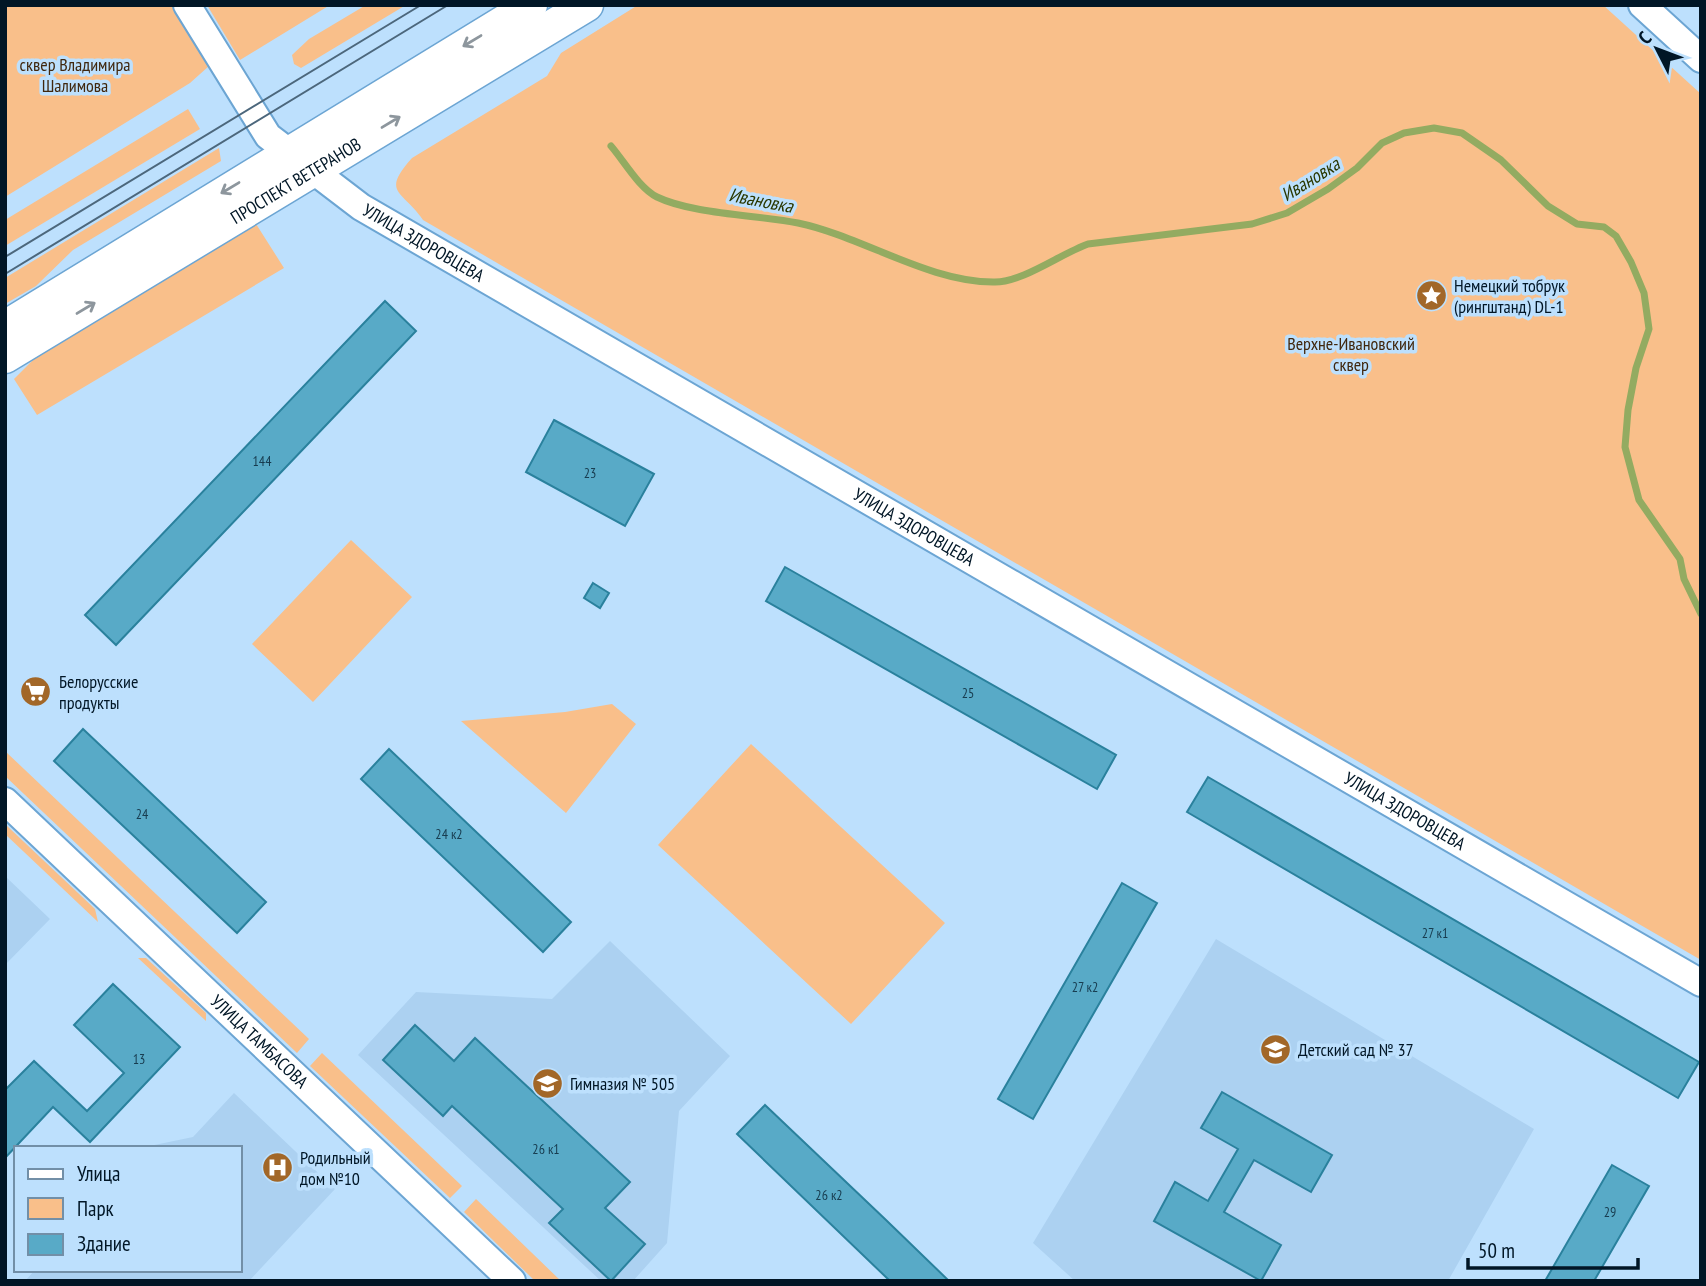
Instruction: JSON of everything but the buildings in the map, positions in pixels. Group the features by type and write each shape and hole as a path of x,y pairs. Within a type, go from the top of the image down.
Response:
{"main road":[{"name":"ПРОСПЕКТ ВЕТЕРАНОВ","path":"5,357 531,5"},
{"name":"ПРОСПЕКТ ВЕТЕРАНОВ","path":"5,327 587,5"}],"street":[{"name":"УЛИЦА ЗДОРОВЦЕВА","path":"187,5 268,136 300,162 385,221 1701,983"},
{"path":"1642,5 1701,60"},
{"name":"УЛИЦА ТАМБАСОВА","path":"5,802 512,1281"}],"shaded area":[{"path":"5,876 50,919 5,965"},
{"name":"Детский сад № 37","path":"1216,939 1534,1129 1448,1281 1075,1281 1033,1243"},
{"name":"Гимназия № 505","path":"610,941 730,1056 679,1111 667,1243 633,1281 601,1281 358,1055 416,992 552,999"},
{"name":"Родильный дом №10","path":"234,1093 335,1189 249,1281 25,1281 33,1272 242,1272 242,1146 150,1146 193,1137"}],"green space":[{"name":"сквер Владимира Шалимова","path":"5,5 172,5 209,66 190,83 5,197"},
{"path":"207,5 330,5 240,60"},
{"path":"366,5 406,5 301,68 294,64 292,55 309,39"},
{"name":"Верхне-Ивановский сквер","path":"638,5 1603,5 1701,94 1701,960 423,220 402,197 396,186 397,179 412,158 547,76 561,53"},
{"path":"188,109 200,129 5,246 5,220"},
{"path":"219,148 221,161 73,250 36,286 5,304 5,278"},
{"path":"251,216 284,268 37,415 14,379 61,332"},
{"path":"351,540 412,597 313,702 252,644"},
{"path":"612,704 636,724 566,813 461,721 565,712"},
{"path":"751,744 945,923 851,1024 658,845"},
{"path":"5,751 309,1039 297,1053 5,776"},
{"path":"5,824 95,909 98,922 5,834"},
{"path":"138,958 146,958 206,1013 206,1021"},
{"path":"322,1053 462,1186 450,1198 310,1066"},
{"path":"476,1199 561,1281 535,1281 464,1212"}],"waterway":[{"name":"Ивановка","path":"611,146 650,193 671,203 706,211 798,223 822,229 946,275 995,282 1029,273 1088,244 1252,224 1287,213 1357,168 1382,143 1404,133 1434,128 1462,133 1501,160 1548,206 1577,224 1604,227 1616,236 1631,262 1644,293 1649,329 1636,368 1628,410 1625,447 1639,500 1680,559 1684,579 1701,614"}],"tram line":[{"path":"5,257 421,5"},
{"path":"5,274 448,5"}],"place":[{"name":"Немецкий тобрук (рингштанд) DL-1","path":"1431,296"},
{"name":"Белорусские продукты","path":"36,692"},
{"name":"Детский сад № 37","path":"1275,1050"},
{"name":"Гимназия № 505","path":"547,1084"},
{"name":"Родильный дом №10","path":"277,1168"}]}
